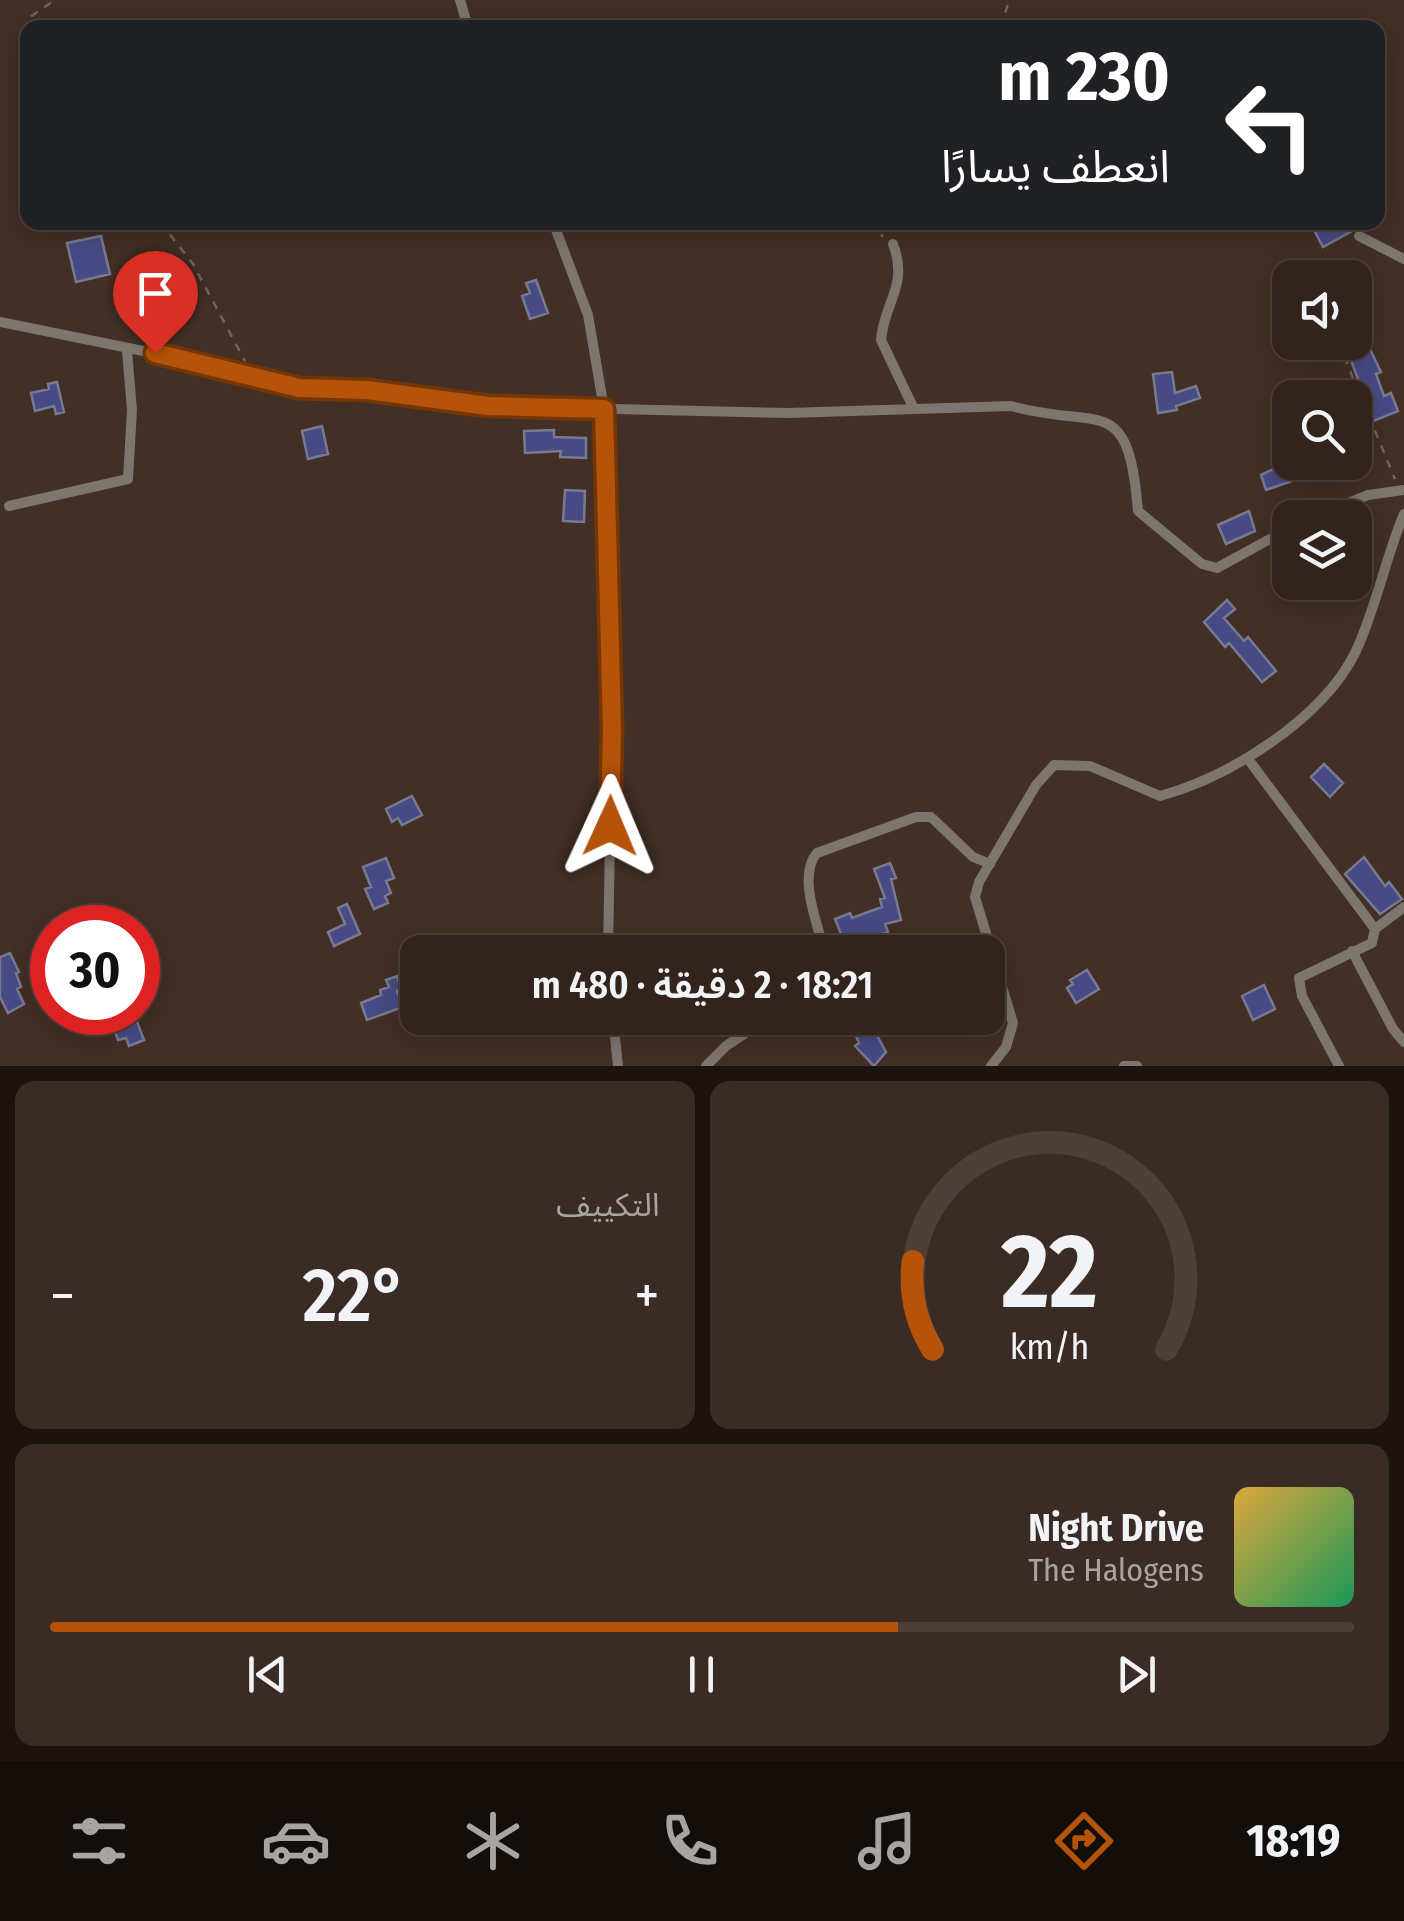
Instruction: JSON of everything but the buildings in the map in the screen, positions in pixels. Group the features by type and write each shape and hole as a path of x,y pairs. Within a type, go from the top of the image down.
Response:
{"street":[{"path":"556,230 588,315 604,409 612,729 608,935"},
{"path":"1359,236 1404,259"},
{"path":"893,244 900,263 899,281 881,340 913,406"},
{"path":"0,322 128,351 155,353 299,388 367,390 459,404 788,413 913,406 1010,406 1112,424 1129,454 1138,511 1210,568 1272,538"},
{"path":"9,506 128,479 132,410 128,351"},
{"path":"1356,500 1402,490"},
{"path":"991,1066 1006,1047 1013,1022 975,897 1036,785 1054,765 1090,766 1160,796 1201,782 1248,758 1296,725 1338,680 1355,652 1404,514"},
{"path":"1248,758 1375,929"},
{"path":"820,935 812,903 809,866 817,853 916,817 931,817 973,856 990,864"},
{"path":"1339,1066 1302,996 1299,978 1372,943 1375,929 1404,907"},
{"path":"1352,952 1393,1029 1404,1042"},
{"path":"615,1035 618,1066"},
{"path":"706,1066 742,1035"},
{"path":"1124,1066 1138,1066"}],"path":[{"path":"27,20 54,0"},
{"path":"1003,20 1009,0"},
{"path":"166,230 193,264 235,338 251,376"},
{"path":"879,230 893,244"},
{"path":"1346,360 1402,490"}],"route":[{"path":"155,353 299,388 367,390 488,406 604,409 612,729 610,826"}]}
